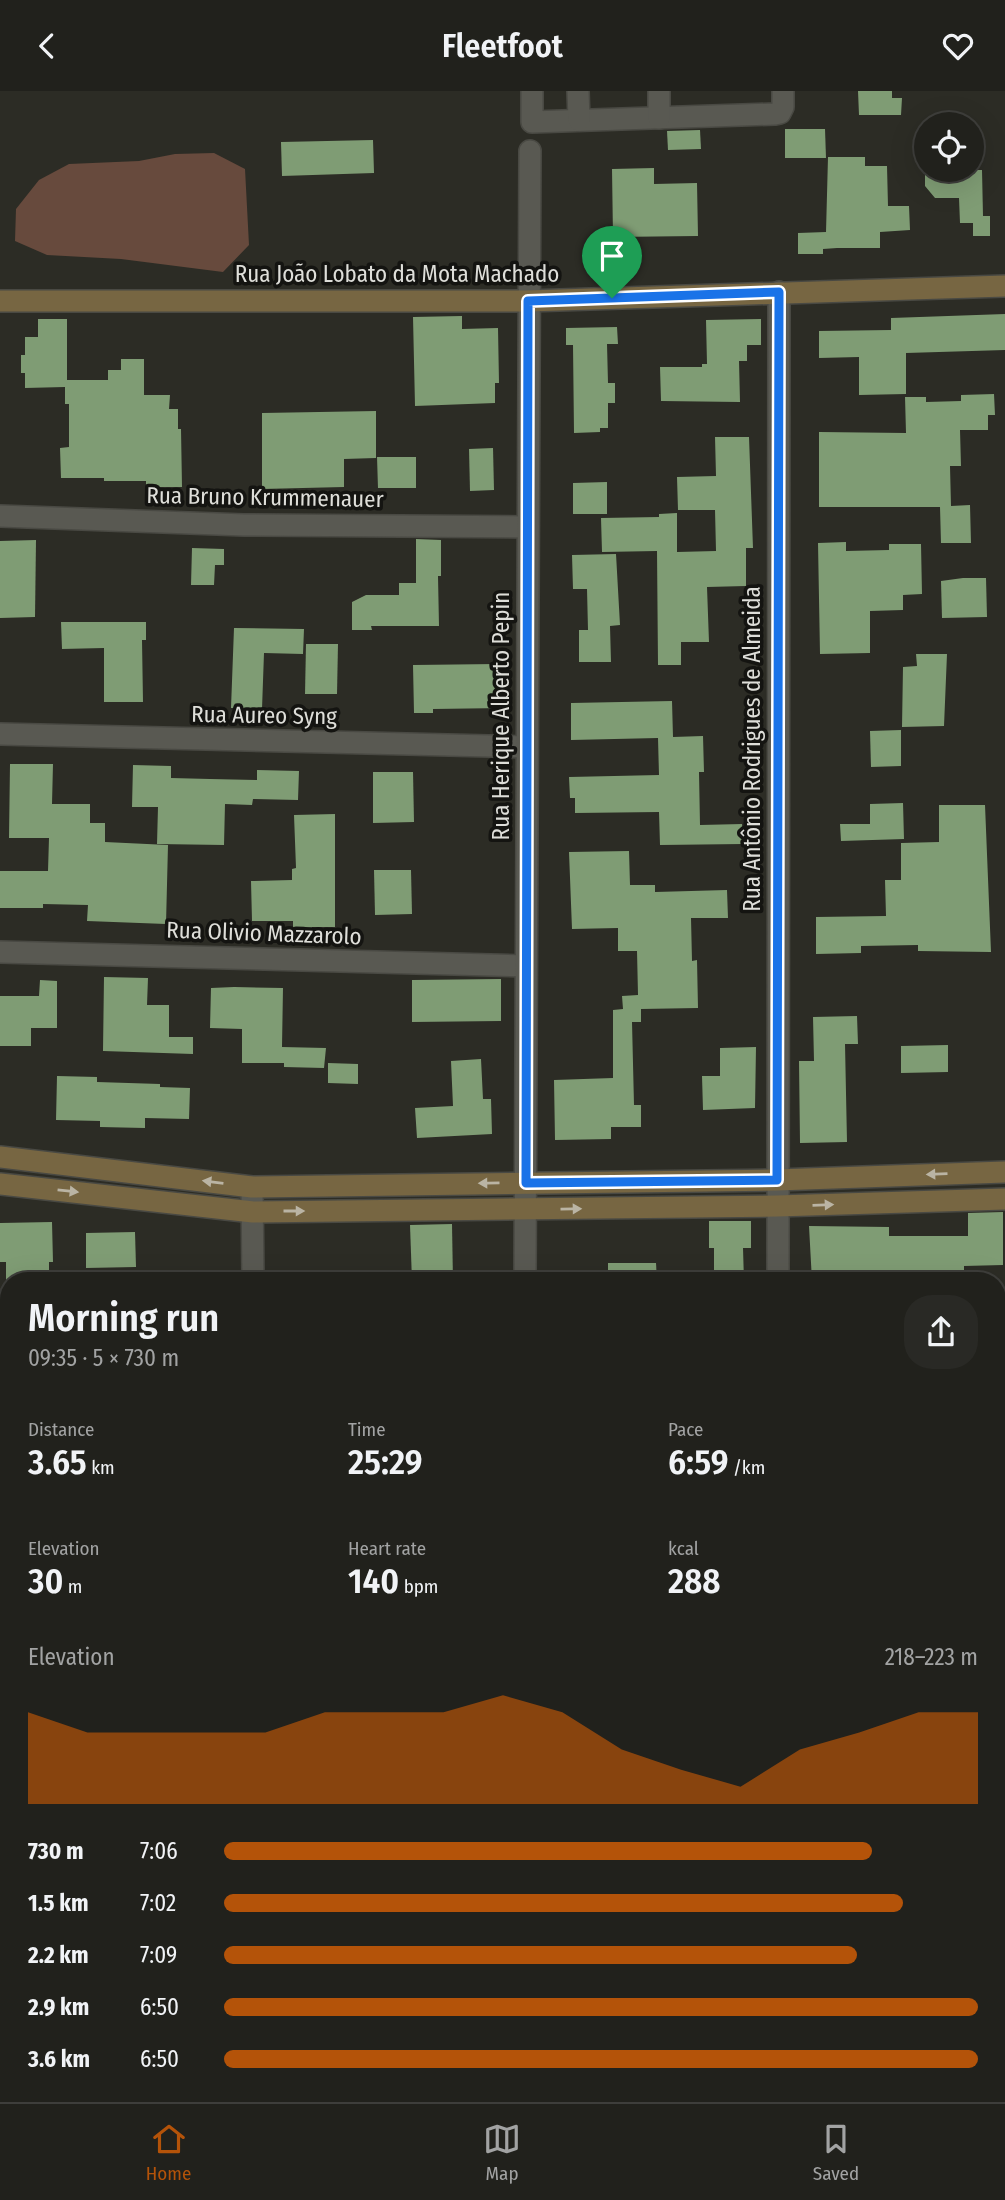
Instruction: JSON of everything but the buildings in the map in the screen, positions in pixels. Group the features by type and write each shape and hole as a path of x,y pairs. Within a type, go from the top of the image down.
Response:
{"street":[{"path":"532,91 531,122 780,113 783,107 783,91"},
{"path":"579,91 579,120"},
{"path":"659,91 659,118"},
{"name":"Rua Herique Alberto Pepin","path":"525,1272 530,151"},
{"name":"Rua João Lobato da Mota Machado","path":"0,301 528,301 1005,286"},
{"name":"Rua Antônio Rodrigues de Almeida","path":"778,1272 779,292"},
{"name":"Rua Bruno Krummenauer","path":"0,516 244,525 528,527"},
{"name":"Rua Aureo Syng","path":"0,734 527,747"},
{"name":"Rua Olivio Mazzarolo","path":"0,952 526,966"},
{"path":"0,1157 252,1187 777,1180 1005,1172"},
{"path":"0,1184 253,1212 778,1206 1005,1199"},
{"path":"252,1187 253,1272"}],"shaded area":[{"path":"214,153 245,169 249,245 223,272 121,259 47,255 15,241 16,209 39,180 69,164 139,161 175,154"}],"route":[{"path":"779,292 777,1180 526,1183 528,301 612,298 779,292"}]}
